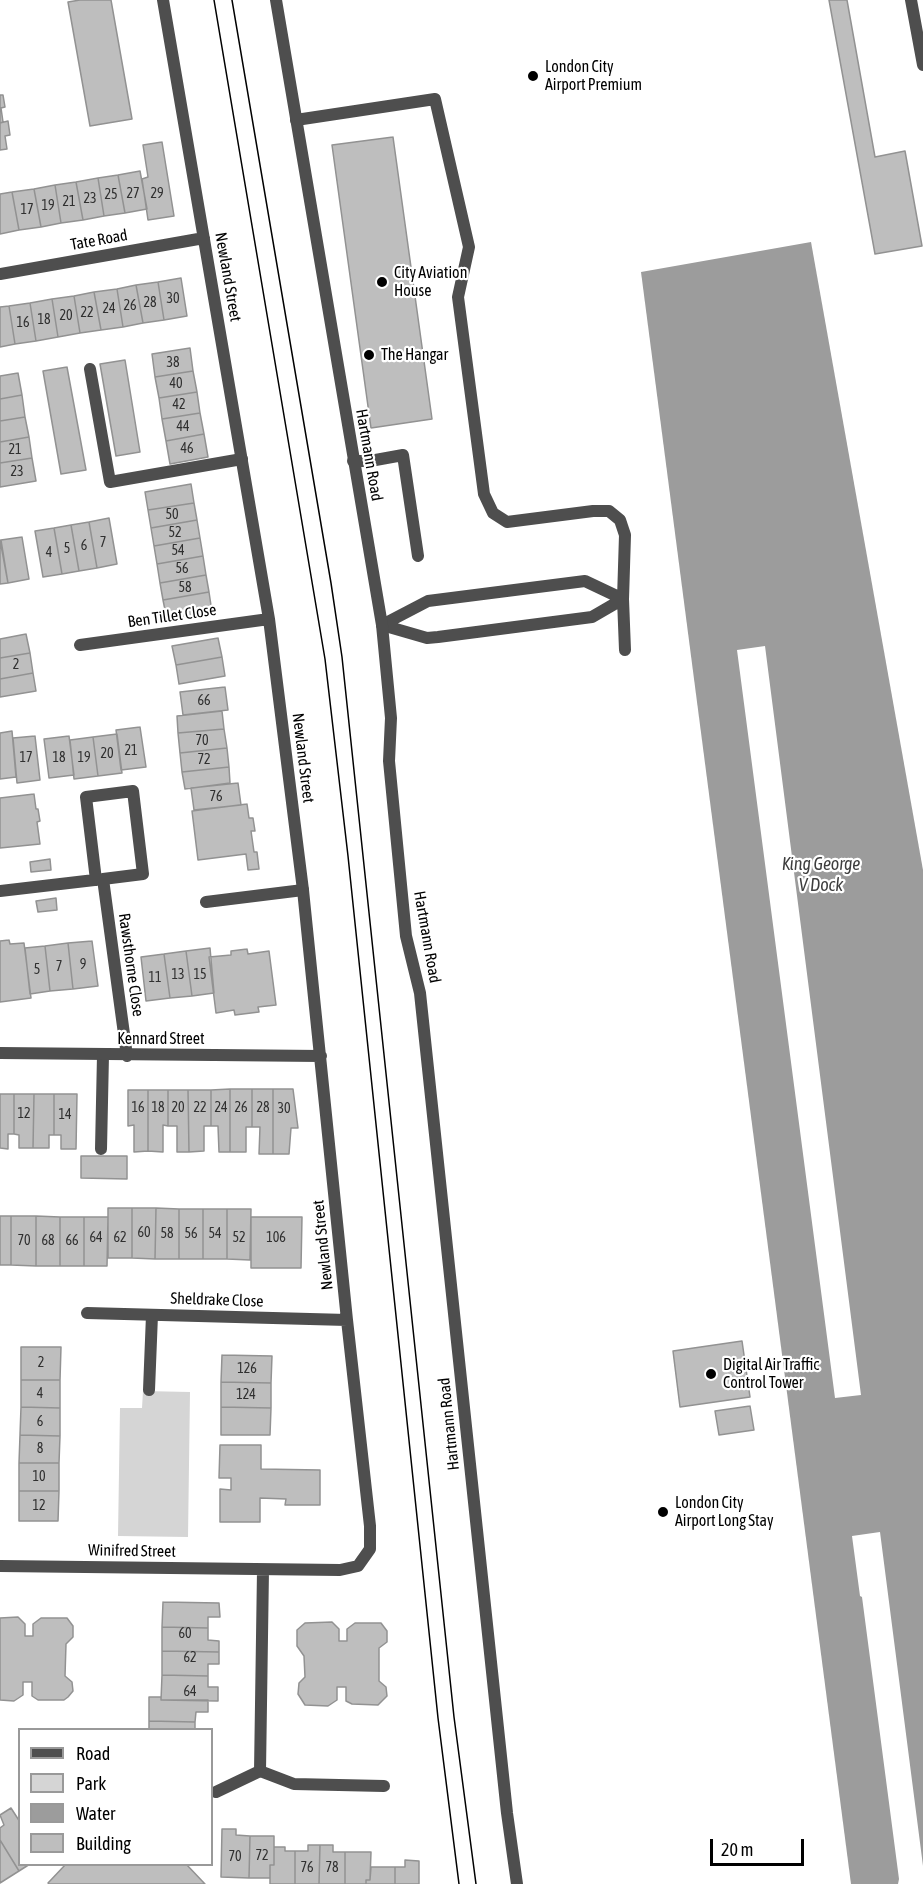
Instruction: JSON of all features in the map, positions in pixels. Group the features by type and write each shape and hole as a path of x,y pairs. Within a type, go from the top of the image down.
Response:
{"street":[{"name":"Newland Street","path":"162,0 269,619 303,890 370,1526"},
{"name":"Hartmann Road","path":"276,0 382,625 391,718 389,761 406,936 420,993 507,1813 517,1884"},
{"path":"911,0 923,64"},
{"path":"296,120 435,99 469,247 458,297 484,494 493,513 507,522 592,511 609,511 620,520 625,536 623,598 625,650"},
{"name":"Tate Road","path":"0,274 204,238"},
{"path":"90,369 110,482 242,459"},
{"path":"353,461 370,461 403,455 418,556"},
{"path":"382,625 428,601 585,582 623,598"},
{"path":"382,625 427,638 438,637 592,617 623,598"},
{"name":"Ben Tillet Close","path":"80,645 269,619"},
{"name":"Rawsthorne Close","path":"0,891 99,879 143,874 133,791 86,797 99,879 127,1056"},
{"path":"206,902 303,890"},
{"name":"Kennard Street","path":"0,1053 127,1056 321,1056"},
{"path":"101,1149 103,1055"},
{"name":"Sheldrake Close","path":"87,1313 347,1320"},
{"path":"149,1390 152,1315"},
{"name":"Winifred Street","path":"0,1566 340,1570 358,1566 370,1549 370,1526"},
{"path":"260,1771 263,1570"},
{"path":"214,1792 260,1771 294,1784 384,1786"}],"green space":[{"path":"143,1391 190,1392 188,1537 118,1536 120,1408 142,1408"}],"water":[{"name":"King George V Dock","path":"811,242 923,870 923,1884 851,1884 641,272"}],"pier":[{"path":"765,646 861,1395 835,1398 737,650"},
{"path":"880,1532 923,1866 923,1884 898,1884 862,1597 860,1596 852,1536"}],"building":[{"path":"111,0 132,119 90,126 68,2"},
{"path":"829,0 847,0 875,157 905,151 922,246 875,254"},
{"path":"0,95 3,95 5,107 1,108 3,122 0,123"},
{"path":"8,121 10,135 5,136 7,149 0,150 0,123"},
{"name":"City Aviation House","path":"393,137 432,419 371,428 332,145"},
{"path":"162,142 174,216 148,220 142,179 148,177 143,145"},
{"path":"140,171 147,209 125,213 118,175"},
{"path":"118,175 125,213 104,216 98,178"},
{"path":"98,178 104,216 83,220 76,182"},
{"path":"76,182 83,220 61,223 55,185"},
{"path":"55,185 61,223 41,227 34,189"},
{"path":"34,189 41,227 19,230 12,192"},
{"path":"12,192 19,230 0,234 0,194"},
{"path":"181,278 187,316 164,320 158,282"},
{"path":"158,282 164,320 143,323 136,285"},
{"path":"136,285 143,323 123,327 117,289"},
{"path":"117,289 123,327 101,330 94,292"},
{"path":"94,292 101,330 80,333 74,296"},
{"path":"74,296 80,333 58,337 52,299"},
{"path":"52,299 58,337 36,341 30,303"},
{"path":"30,303 36,341 15,344 9,306"},
{"path":"9,306 15,344 0,347 0,307"},
{"path":"190,348 193,371 155,377 152,354"},
{"path":"125,360 140,452 116,456 100,364"},
{"path":"67,367 86,470 61,474 43,371"},
{"path":"193,371 197,392 159,398 155,377"},
{"path":"18,373 22,395 0,399 0,376"},
{"path":"197,392 200,413 162,419 159,398"},
{"path":"22,395 25,417 0,421 0,399"},
{"path":"200,413 204,434 166,441 162,419"},
{"path":"25,417 29,437 0,442 0,421"},
{"path":"204,434 208,457 170,464 166,441"},
{"path":"29,437 32,458 0,463 0,442"},
{"path":"32,458 36,481 0,487 0,463"},
{"path":"191,484 194,503 148,510 145,492"},
{"path":"194,503 197,520 151,528 148,510"},
{"path":"109,518 117,564 97,568 89,522"},
{"path":"197,520 200,538 154,546 151,528"},
{"path":"89,522 97,568 79,571 71,525"},
{"path":"71,525 79,571 62,574 54,528"},
{"path":"54,528 62,574 43,577 35,531"},
{"path":"22,537 29,579 8,583 1,540"},
{"path":"200,538 203,556 157,564 154,546"},
{"path":"0,540 8,583 0,584"},
{"path":"203,556 206,575 160,583 157,564"},
{"path":"206,575 209,592 163,600 160,583"},
{"path":"209,592 212,612 167,620 163,600"},
{"path":"26,634 30,653 0,658 0,639"},
{"path":"218,638 222,657 176,665 172,646"},
{"path":"30,653 33,673 0,679 0,658"},
{"path":"222,657 225,676 179,684 176,665"},
{"path":"33,673 36,691 0,697 0,679"},
{"path":"225,687 228,710 183,715 180,692"},
{"path":"222,711 224,729 178,733 177,716"},
{"path":"140,727 146,767 121,770 116,730"},
{"path":"224,729 227,748 180,753 178,733"},
{"path":"12,731 16,777 0,779 0,733"},
{"path":"117,734 122,773 98,776 93,737"},
{"path":"35,736 40,780 17,783 13,738"},
{"path":"69,736 74,775 49,778 44,739"},
{"path":"93,737 98,776 74,779 70,740"},
{"path":"227,748 229,767 182,772 180,753"},
{"path":"229,767 230,783 185,789 182,772"},
{"path":"238,783 241,805 194,810 191,788"},
{"path":"34,794 40,821 37,822 40,844 0,848 0,798"},
{"path":"247,804 249,818 253,818 255,831 251,831 259,869 248,870 246,854 198,860 192,811"},
{"path":"50,859 51,870 31,872 30,862"},
{"path":"56,898 57,910 38,912 36,901"},
{"path":"9,940 10,944 24,943 31,998 0,1002 0,941"},
{"path":"92,941 98,986 73,989 68,943"},
{"path":"68,943 73,989 50,991 45,946"},
{"path":"45,946 50,991 30,994 25,948"},
{"path":"210,948 214,993 192,996 186,951"},
{"path":"247,949 248,954 269,951 276,1005 258,1007 259,1012 235,1015 234,1010 216,1013 209,957 231,955 231,951"},
{"path":"186,951 192,996 170,998 164,954"},
{"path":"164,954 170,998 146,1001 141,957"},
{"path":"230,1089 252,1089 252,1127 246,1127 246,1152 230,1152"},
{"path":"230,1089 230,1152 219,1152 218,1126 211,1126 211,1090"},
{"path":"252,1089 273,1089 273,1154 259,1154 260,1127 252,1127"},
{"path":"273,1089 293,1089 298,1128 291,1128 289,1154 273,1154"},
{"path":"128,1090 148,1090 148,1151 134,1152 134,1125 128,1126"},
{"path":"148,1090 168,1090 168,1126 163,1125 163,1152 148,1151"},
{"path":"168,1090 188,1090 189,1152 177,1152 177,1126 168,1126"},
{"path":"188,1090 211,1090 211,1126 204,1126 204,1151 189,1152"},
{"path":"0,1094 14,1094 14,1134 8,1134 8,1149 0,1148"},
{"path":"14,1094 34,1094 33,1148 19,1148 19,1135 14,1134"},
{"path":"34,1094 54,1094 54,1135 49,1135 49,1148 33,1148"},
{"path":"54,1094 77,1094 76,1149 61,1149 61,1135 54,1135"},
{"path":"81,1156 127,1156 127,1179 81,1178"},
{"path":"108,1208 132,1208 132,1258 108,1258"},
{"path":"132,1208 156,1208 155,1259 132,1258"},
{"path":"156,1208 179,1209 179,1259 155,1259"},
{"path":"179,1209 203,1209 203,1259 179,1259"},
{"path":"203,1209 227,1209 227,1259 203,1259"},
{"path":"227,1209 251,1209 250,1260 227,1259"},
{"path":"0,1216 11,1216 11,1265 0,1265"},
{"path":"11,1216 36,1216 36,1266 11,1265"},
{"path":"36,1216 60,1217 60,1266 36,1266"},
{"path":"60,1217 84,1217 84,1266 60,1266"},
{"path":"84,1217 108,1217 107,1266 84,1266"},
{"path":"251,1217 302,1217 301,1268 251,1268"},
{"name":"Digital Air Traffic Control Tower","path":"742,1341 750,1397 680,1407 673,1351"},
{"path":"21,1347 61,1347 60,1380 21,1380"},
{"path":"222,1355 272,1356 271,1383 221,1382"},
{"path":"21,1380 60,1380 60,1408 21,1407"},
{"path":"221,1382 271,1383 271,1408 221,1407"},
{"path":"750,1406 754,1430 719,1435 715,1411"},
{"path":"21,1407 60,1408 60,1436 20,1435"},
{"path":"221,1407 271,1408 270,1435 221,1435"},
{"path":"20,1435 60,1436 59,1463 19,1463"},
{"path":"220,1445 261,1445 261,1469 320,1470 320,1505 285,1505 286,1499 260,1498 260,1522 220,1522 220,1489 231,1490 231,1478 219,1478"},
{"path":"19,1463 59,1463 59,1491 19,1491"},
{"path":"19,1491 59,1491 58,1521 19,1521"},
{"path":"163,1602 219,1603 220,1617 208,1617 208,1628 162,1627"},
{"path":"18,1617 25,1624 25,1636 33,1636 33,1624 41,1618 67,1618 73,1626 73,1637 66,1644 65,1676 72,1682 73,1691 64,1700 38,1700 32,1696 32,1682 23,1682 23,1695 14,1701 0,1700 0,1618"},
{"path":"332,1622 339,1629 339,1641 347,1641 347,1629 355,1623 381,1623 387,1631 387,1642 379,1648 379,1681 386,1687 387,1696 378,1705 352,1704 346,1701 346,1687 337,1687 337,1700 328,1706 305,1705 298,1694 299,1683 305,1677 304,1656 297,1646 297,1630 305,1623"},
{"path":"162,1627 208,1628 208,1640 219,1641 219,1652 162,1651"},
{"path":"162,1651 219,1652 219,1664 208,1664 208,1676 162,1675"},
{"path":"162,1675 208,1676 208,1687 218,1687 218,1701 161,1700"},
{"path":"149,1697 161,1697 161,1700 208,1700 208,1712 196,1712 195,1722 149,1721"},
{"path":"149,1721 195,1722 195,1728 149,1728"},
{"path":"11,1808 18,1819 18,1866 27,1866 19,1871 0,1840 0,1828 4,1825 0,1815"},
{"path":"222,1829 236,1829 236,1835 250,1836 249,1878 221,1877"},
{"path":"250,1836 274,1836 274,1865 270,1865 270,1878 249,1878"},
{"path":"0,1840 19,1871 0,1883"},
{"path":"308,1845 320,1845 319,1884 295,1884 295,1851 308,1851"},
{"path":"320,1845 333,1845 333,1852 345,1852 345,1884 319,1884"},
{"path":"274,1847 285,1847 285,1851 295,1851 295,1884 270,1884 270,1865 274,1865"},
{"path":"345,1852 371,1852 370,1880 366,1880 366,1884 345,1884"},
{"path":"405,1860 419,1861 419,1884 395,1884 395,1867 405,1867"},
{"path":"64,1866 188,1866 205,1884 49,1884"},
{"path":"371,1867 395,1867 395,1884 366,1884 366,1880 370,1880"}],"tram line":[{"path":"214,0 325,659 348,856 438,1718 459,1884"},
{"path":"232,0 342,657 454,1717 476,1884"}],"place":[{"name":"London City Airport Premium","path":"533,76"},
{"name":"City Aviation House","path":"382,282"},
{"name":"The Hangar","path":"369,355"},
{"name":"Digital Air Traffic Control Tower","path":"711,1374"},
{"name":"London City Airport Long Stay","path":"663,1512"}]}
